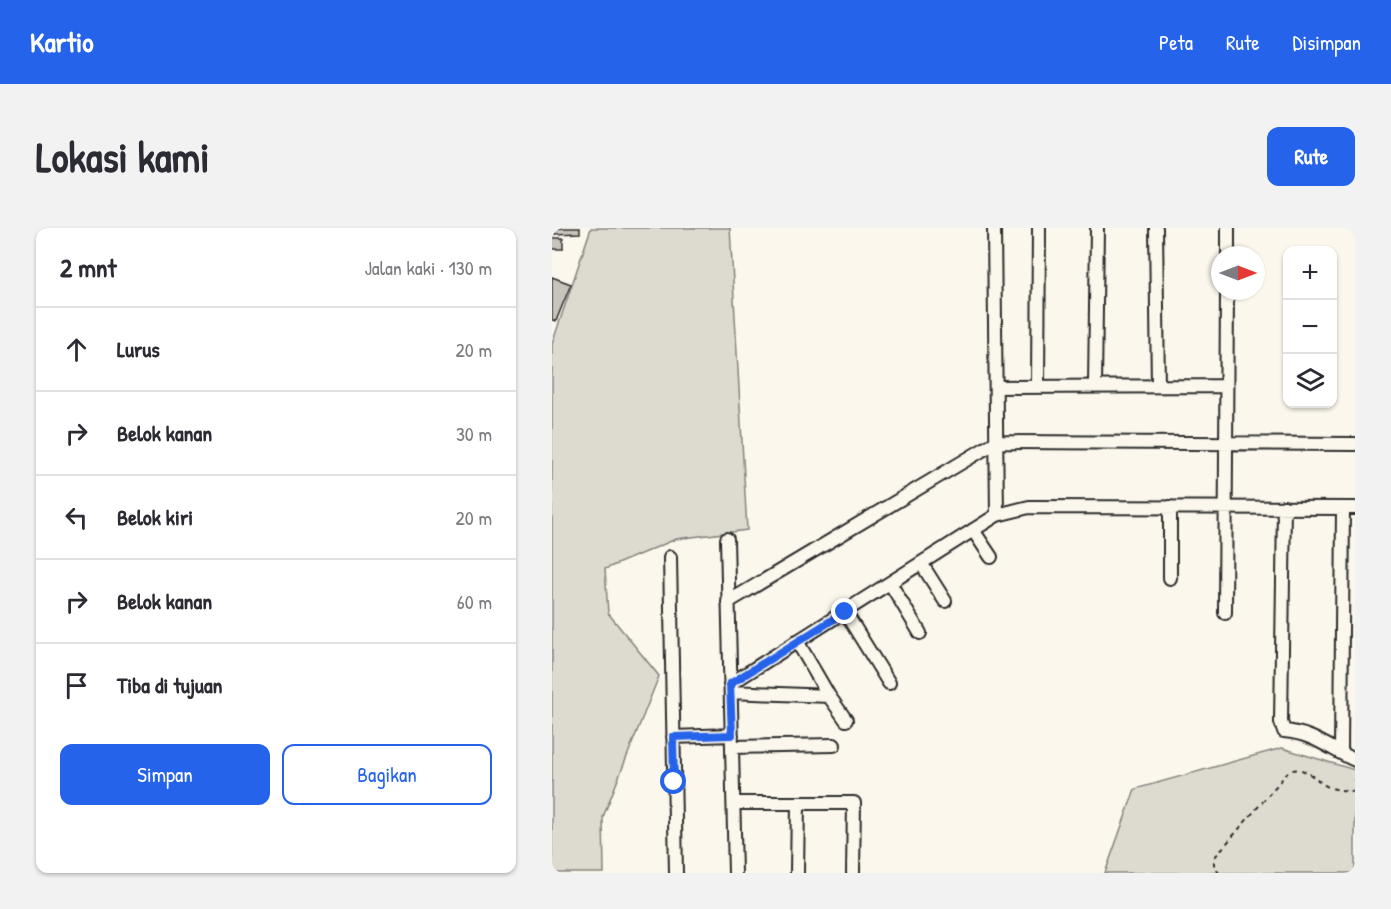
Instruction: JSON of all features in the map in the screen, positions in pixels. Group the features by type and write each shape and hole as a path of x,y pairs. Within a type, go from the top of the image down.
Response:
{"street":[{"path":"994,228 997,515"},
{"path":"1038,386 1039,228"},
{"path":"1095,386 1097,228"},
{"path":"1156,228 1158,386"},
{"path":"1228,228 1228,246"},
{"path":"1225,614 1227,300"},
{"path":"996,387 1226,386"},
{"path":"728,602 996,442 1355,444"},
{"path":"730,688 796,641 997,515 1029,507 1349,508 1341,752"},
{"path":"1170,507 1170,578"},
{"path":"1284,507 1281,722 1284,731 1318,739 1355,760"},
{"path":"973,530 991,557"},
{"path":"727,540 735,873"},
{"path":"670,557 676,873"},
{"path":"921,563 945,601"},
{"path":"890,583 920,633"},
{"path":"845,612 889,683"},
{"path":"796,641 846,720"},
{"path":"730,688 829,696"},
{"path":"673,737 834,745"},
{"path":"734,803 854,803 853,873"},
{"path":"797,873 798,803"}],"path":[{"path":"1219,873 1214,866 1214,858 1289,771 1304,770 1329,788 1355,792"}],"shaded area":[{"path":"591,228 730,228 747,530 676,539 605,569 608,613 659,676 603,817 604,873 552,873 552,344"},
{"path":"1282,748 1355,770 1355,873 1105,873 1135,789"}],"building":[{"path":"553,228 580,228 580,233 554,234"},
{"path":"552,238 563,238 563,249 552,249"},
{"path":"552,277 571,284 556,321 552,320"}],"route":[{"path":"674,782 673,737 732,735 730,684 845,612"}]}
